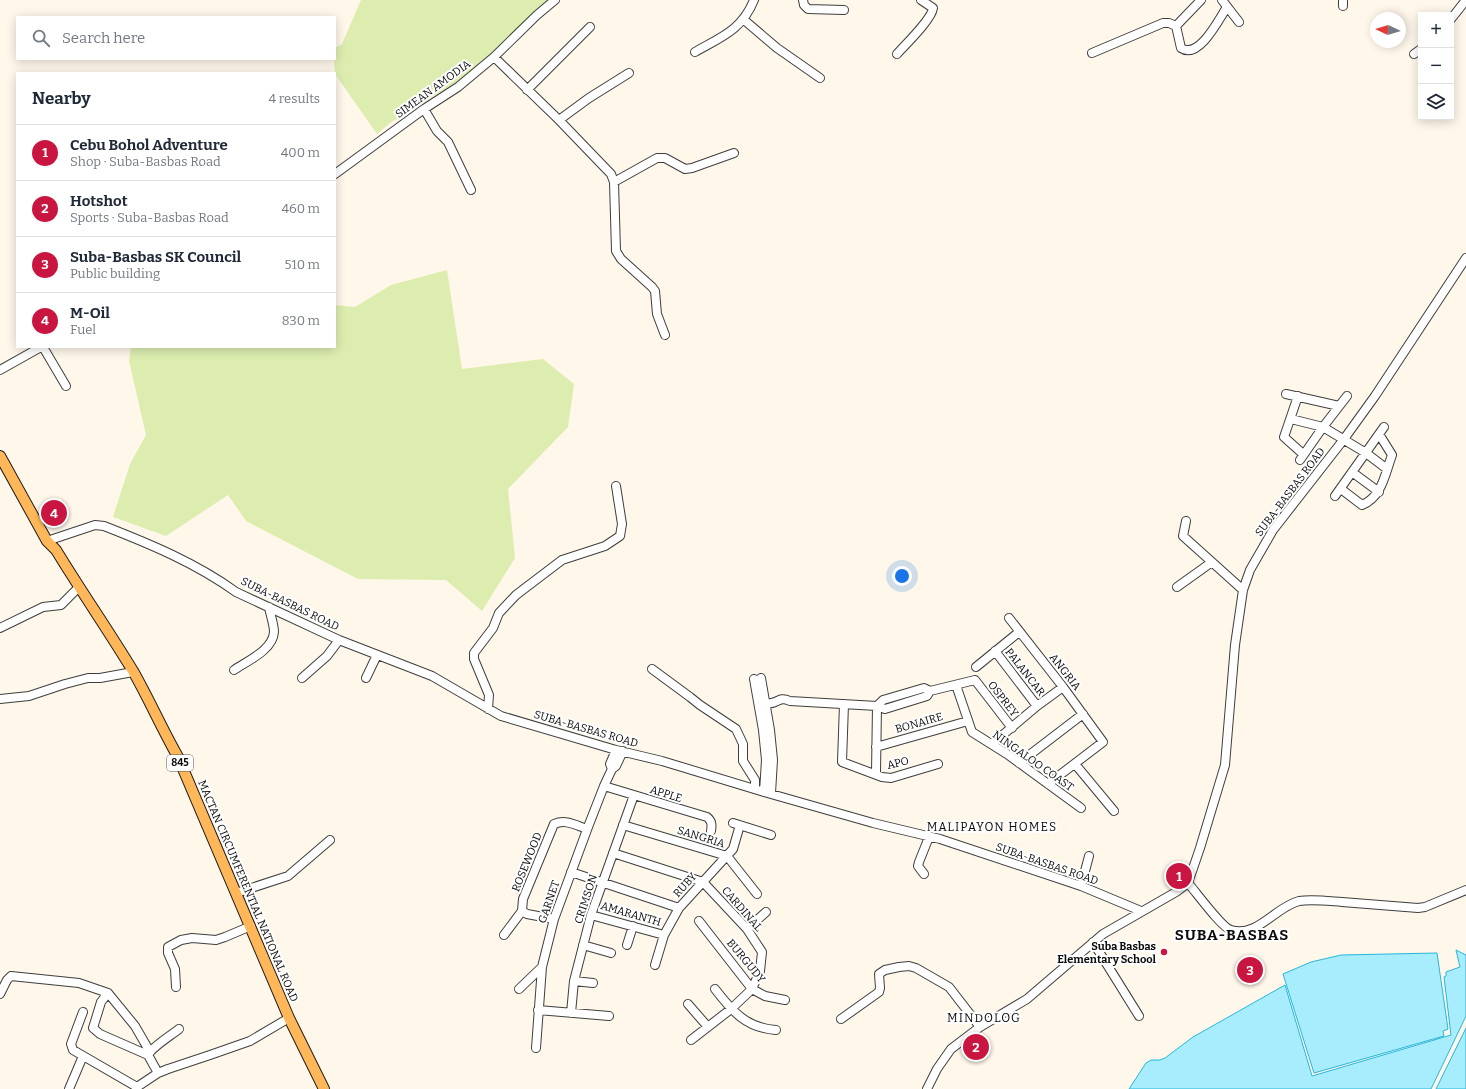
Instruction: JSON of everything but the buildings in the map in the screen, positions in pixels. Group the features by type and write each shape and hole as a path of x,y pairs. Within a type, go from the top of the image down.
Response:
{"main road":[{"name":"MACTAN CIRCUMFERENTIAL NATIONAL ROAD","path":"0,456 48,541 56,550 133,672 178,757 289,1018 324,1089"}],"street":[{"name":"SIMEAN AMODIA","path":"336,173 424,109 458,87 494,57 555,0"},
{"path":"695,52 734,30 743,19 754,0"},
{"path":"803,0 804,5 808,9 844,10"},
{"path":"912,0 918,0"},
{"path":"897,54 924,24 932,12 933,8 921,0"},
{"path":"1176,26 1201,0"},
{"path":"1222,0 1239,22"},
{"path":"1454,15 1466,0"},
{"path":"1176,26 1181,48 1190,51 1203,43 1227,7"},
{"path":"743,19 777,48 820,78"},
{"path":"1092,53 1163,23 1169,23 1176,26"},
{"path":"528,90 590,27"},
{"path":"494,57 559,120 611,174 614,182 616,251 621,259 655,291 657,314 665,335"},
{"path":"559,120 589,98 629,73"},
{"path":"424,109 438,131 448,142 471,190"},
{"path":"614,182 657,158 665,158 685,169 692,168 734,153"},
{"name":"SUBA-BASBAS ROAD","path":"1188,883 1200,848 1224,765 1235,645 1243,590 1250,570 1273,530 1344,439 1375,396 1466,258"},
{"path":"0,370 40,348"},
{"path":"43,348 66,386"},
{"path":"1286,394 1339,406"},
{"path":"1298,396 1284,437 1301,457 1347,396"},
{"path":"1291,419 1323,427 1366,453 1387,469"},
{"path":"1335,496 1384,427"},
{"path":"1341,489 1362,505 1370,502 1379,492 1392,455 1379,434"},
{"path":"1352,472 1379,492"},
{"path":"488,709 489,695 474,659 474,653 493,628 499,613 516,595 562,560 605,546 620,536 622,524 616,486"},
{"path":"1186,521 1183,536 1243,590"},
{"name":"SUBA-BASBAS ROAD","path":"48,541 95,525 104,526 157,548 221,581 236,592 339,640 432,676 501,716 662,761 873,823 929,836 1081,886 1141,911"},
{"path":"1177,587 1212,562"},
{"path":"0,628 44,607 61,605 79,587"},
{"path":"234,670 266,649 274,632 269,607"},
{"name":"ANGRIA","path":"1009,618 1063,687 1103,742 1075,764"},
{"path":"976,667 1019,632"},
{"path":"302,678 326,656 339,640"},
{"name":"PALANCAR","path":"995,651 1037,706"},
{"path":"366,678 377,655"},
{"path":"652,670 736,729 743,744 743,762 755,780 755,789"},
{"path":"0,699 29,696 88,678 100,678 133,672"},
{"path":"757,679 762,705 770,730 773,760 768,793"},
{"name":"OSPREY","path":"956,685 974,680 1012,728"},
{"path":"762,705 775,702 779,705 786,705 790,701 877,706 885,708 926,696 930,692 956,685 968,721"},
{"path":"992,744 1037,706 1063,687"},
{"name":"APO","path":"844,704 842,762 882,777 891,778 938,764"},
{"path":"876,774 877,706"},
{"path":"1019,763 1083,714"},
{"name":"NINGALOO COAST","path":"968,721 972,732 992,744 1081,808"},
{"name":"BONAIRE","path":"876,747 968,721"},
{"name":"GARNET","path":"536,1048 542,967 554,919 604,786 612,769 616,766 619,750"},
{"path":"1048,784 1075,764 1114,811"},
{"name":"APPLE","path":"604,786 707,817 712,824 711,831"},
{"name":"CRIMSON","path":"571,1013 574,981 591,915 634,795"},
{"name":"ROSEWOOD","path":"522,911 523,900 554,824 560,821 587,829"},
{"name":"RUBY","path":"655,964 664,935 679,908 733,849 736,824 771,835"},
{"name":"SANGRIA","path":"623,825 726,856 757,894"},
{"path":"924,874 918,866 929,836"},
{"path":"236,893 288,876 330,840"},
{"name":"CARDINAL","path":"613,854 703,882 747,929 762,952 760,971 752,990 731,1009 691,1040"},
{"path":"1081,886 1089,856"},
{"path":"571,872 679,908"},
{"path":"927,1089 937,1069 951,1049 980,1027 1027,999 1057,975 1093,942 1141,911 1176,892 1188,883 1225,928 1240,932 1246,931 1280,910 1300,901 1418,908 1425,907 1466,890"},
{"path":"504,935 522,911 527,914 554,919"},
{"path":"747,929 766,912"},
{"name":"AMARANTH","path":"591,915 664,935"},
{"name":"BURGUDY","path":"699,921 752,990 765,996 786,1000"},
{"path":"176,987 175,969 168,953 168,947 181,940 192,938 216,940 251,926"},
{"path":"627,945 633,926"},
{"path":"1093,942 1139,1016"},
{"path":"583,945 611,953"},
{"path":"841,1019 879,992 879,974 885,970 909,966 916,968 949,987 980,1027"},
{"path":"519,989 542,967"},
{"path":"0,994 7,980 11,976 79,983 108,993 135,1026 158,1073"},
{"path":"574,981 593,983"},
{"path":"715,989 731,1009 747,1022 758,1027 776,1030"},
{"path":"108,993 101,1002 93,1028 100,1034 149,1053"},
{"path":"688,1004 708,1027"},
{"path":"538,1010 609,1016"},
{"path":"83,1012 72,1044 73,1050 136,1088 158,1073 250,1040 289,1018"},
{"path":"149,1053 154,1047 163,1042 179,1029"},
{"path":"69,1089 83,1056"}],"green space":[{"path":"361,0 549,0 468,75 390,123 377,134 336,75 334,62 334,60 336,60 336,47 342,44"},
{"path":"447,270 462,369 543,359 574,384 568,427 508,489 515,558 482,611 446,580 358,579 246,521 228,495 166,536 113,517 130,464 146,435 129,361 131,348 336,348 336,305 355,307 391,285"}],"water":[{"path":"1456,950 1466,955 1466,1016 1431,1089 1129,1089 1146,1063 1151,1060 1160,1060 1165,1058 1193,1037 1285,985 1312,1076 1451,1035 1444,977 1446,976 1446,972 1460,967"},
{"path":"1437,953 1448,1029 1443,1031 1444,1036 1314,1073 1283,974 1311,962 1341,955"},
{"path":"1466,1028 1466,1089 1436,1089"}],"place":[{"name":"M-Oil","path":"54,513"},
{"name":"Cebu Bohol Adventure","path":"1179,876"},
{"name":"Suba Basbas Elementary School","path":"1164,952"},
{"name":"Suba-Basbas SK Council","path":"1250,970"},
{"name":"Hotshot","path":"976,1047"}],"district":[{"name":"MALIPAYON HOMES","path":"992,827"},
{"name":"SUBA-BASBAS","path":"1232,935"},
{"name":"MINDOLOG","path":"984,1018"}]}
